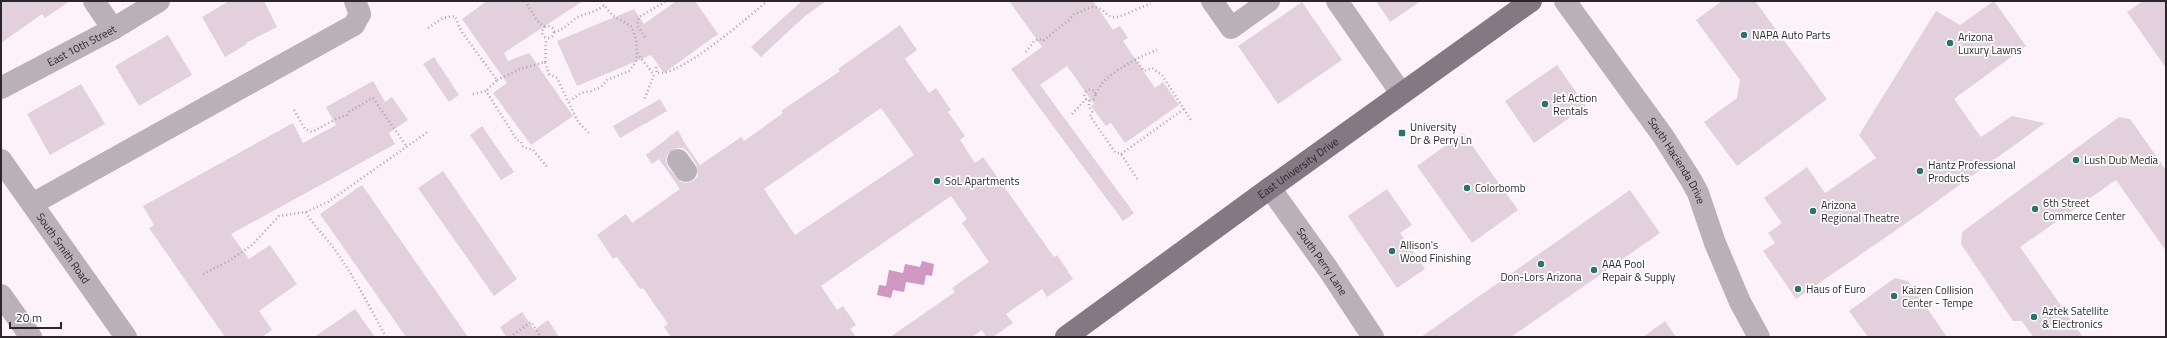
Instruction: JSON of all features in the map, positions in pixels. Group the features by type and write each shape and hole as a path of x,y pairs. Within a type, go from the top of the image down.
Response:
{"main road":[{"name":"East University Drive","path":"1066,337 1270,188 1531,1"}],"street":[{"path":"94,1 114,29"},
{"name":"East 10th Street","path":"1,88 114,29 160,1"},
{"path":"32,204 354,25 360,14 355,1"},
{"path":"1212,1 1231,28 1268,1"},
{"path":"1337,1 1402,93"},
{"name":"South Hacienda Drive","path":"1565,1 1663,136 1691,180 1698,193 1718,251 1740,302 1759,337"},
{"name":"South Smith Road","path":"1,160 126,337"},
{"name":"South Perry Lane","path":"1270,188 1328,269 1373,337"},
{"path":"1,295 31,337"}],"path":[{"path":"525,1 539,23 545,27 551,27 554,32"},
{"path":"570,101 581,93 601,87 607,80 629,71 636,62 636,39 632,27 613,16 602,1"},
{"path":"645,37 637,25 639,16 666,1"},
{"path":"644,100 654,75 668,72 698,55 746,20 767,1"},
{"path":"1026,52 1034,41 1039,39 1043,41 1070,20 1075,13 1080,13 1088,8 1098,8 1112,17 1116,17 1133,11 1137,7 1151,4"},
{"path":"547,38 552,37 554,32 561,30 580,16 598,11 604,5"},
{"path":"428,28 443,18 455,16 461,31 497,80"},
{"path":"632,27 637,25"},
{"path":"545,27 542,34 547,38"},
{"path":"547,38 544,46 546,55 545,62 549,74 557,78 570,101 578,122 589,133"},
{"path":"1072,114 1088,100 1094,98 1100,85 1135,59 1157,50"},
{"path":"637,53 654,75"},
{"path":"1135,59 1144,71 1152,68 1162,75 1191,120"},
{"path":"472,94 486,91 497,80 520,68 545,62"},
{"path":"656,67 658,73"},
{"path":"1095,93 1091,89 1087,89 1084,94 1088,100 1092,112 1090,116 1115,152 1121,154 1138,180"},
{"path":"486,91 517,140 521,142 523,147 533,150 548,168"},
{"path":"294,110 305,129 312,132 338,118 347,115 349,112 373,98 407,146"},
{"path":"1121,154 1184,109"},
{"path":"203,274 229,261 253,244 279,216 306,212 328,202 429,132"},
{"path":"306,212 316,228 332,246 362,291 386,337"},
{"path":"510,337 531,322 541,337"}],"shaded area":[{"path":"922,261 934,264 932,276 926,275 924,285 906,282 904,292 893,290 891,298 877,295 879,285 886,286 889,270 903,273 905,264 920,267"}],"building":[{"path":"1,1 70,1 45,18 42,14 1,43"},
{"path":"229,1 264,1 277,27 246,43 247,44 225,57 202,17"},
{"path":"487,1 583,1 504,53 508,61 529,53 573,116 531,145 493,93 507,83 462,19"},
{"path":"676,1 695,1 718,34 664,73 651,55 577,86 557,41 634,9 644,24"},
{"path":"802,1 826,1 805,16 761,57 751,47"},
{"path":"1009,1 1093,1 1113,30 1120,26 1128,38 1123,41 1155,88 1163,82 1179,105 1125,143 1111,123 1106,126 1091,106 1094,104 1067,66 1040,85 1134,213 1123,221 1011,69 1042,47"},
{"path":"1376,1 1421,1 1390,22"},
{"path":"1722,1 1755,1 1827,99 1737,166 1704,122 1737,98 1740,80 1696,20"},
{"path":"1994,1 2026,46 1954,99 1981,137 2012,116 2045,123 1918,215 1796,299 1763,251 1775,243 1768,233 1782,223 1764,198 1807,167 1825,193 1876,158 1859,135 1936,11 1960,25"},
{"path":"2143,1 2166,1 2166,68 2127,12"},
{"path":"1302,2 1342,60 1278,104 1238,46"},
{"name":"SoL Apartments","path":"900,25 917,50 905,59 929,93 936,88 951,110 948,112 965,136 960,140 975,163 983,157 1054,257 1057,255 1073,279 1047,297 1042,289 1006,314 1013,323 993,337 986,337 982,330 972,337 890,337 955,292 952,288 989,262 962,223 967,219 951,196 821,286 837,310 843,306 856,325 850,329 856,337 671,337 664,327 668,324 643,288 640,289 617,257 613,259 597,235 626,214 632,223 680,189 659,159 652,164 646,155 678,130 684,142 700,165 741,137 744,141 783,113 781,111 840,71 838,69","holes":["881,108 914,155 795,235 764,189","676,148 683,148 688,152 696,164 698,176 693,181 687,183 681,182 668,167 666,161 667,155"]},
{"path":"168,35 192,75 139,106 115,66"},
{"path":"434,57 459,95 449,102 423,64"},
{"name":"Jet Action Rentals","path":"1557,65 1586,106 1534,143 1505,101"},
{"path":"373,81 385,102 392,97 408,120 389,133 395,144 231,234 249,259 270,245 297,284 259,311 272,330 262,337 225,337 149,228 154,225 143,206 293,123 303,143 336,125 326,107"},
{"path":"81,84 105,124 50,155 27,114"},
{"path":"660,99 667,111 620,138 613,126"},
{"name":"6th Street Commerce Center","path":"2119,117 2130,119 2166,170 2166,251 2116,180 2020,247 2083,337 2033,337 2022,321 2013,321 1961,244 1962,232"},
{"path":"482,126 514,172 501,180 470,135"},
{"name":"Colorbomb","path":"1463,133 1518,210 1472,243 1417,166"},
{"path":"443,171 517,279 494,296 418,188"},
{"path":"362,185 468,337 406,337 320,214"},
{"name":"Allison's Wood Finishing","path":"1387,189 1412,225 1400,233 1425,269 1397,288 1348,216"},
{"path":"1630,190 1660,233 1511,337 1421,337"},
{"name":"Kaizen Collision Center - Tempe","path":"1895,278 1908,281 1947,337 1868,337 1849,311"},
{"path":"355,309 375,337 314,337"},
{"path":"522,312 534,330 548,320 559,337 506,337 500,327"},
{"path":"1665,321 1676,337 1643,337"}],"place":[{"name":"NAPA Auto Parts","path":"1744,35"},
{"name":"Arizona Luxury Lawns","path":"1950,43"},
{"name":"Jet Action Rentals","path":"1545,104"},
{"name":"University Dr & Perry Ln","path":"1402,133"},
{"name":"Lush Dub Media","path":"2076,160"},
{"name":"Hantz Professional Products","path":"1920,171"},
{"name":"SoL Apartments","path":"937,181"},
{"name":"Colorbomb","path":"1467,188"},
{"name":"6th Street Commerce Center","path":"2035,209"},
{"name":"Arizona Regional Theatre","path":"1813,211"},
{"name":"Allison's Wood Finishing","path":"1392,251"},
{"name":"Don-Lors Arizona","path":"1541,264"},
{"name":"AAA Pool Repair & Supply","path":"1594,270"},
{"name":"Haus of Euro","path":"1798,289"},
{"name":"Kaizen Collision Center - Tempe","path":"1894,296"},
{"name":"Aztek Satellite & Electronics","path":"2034,317"}]}
